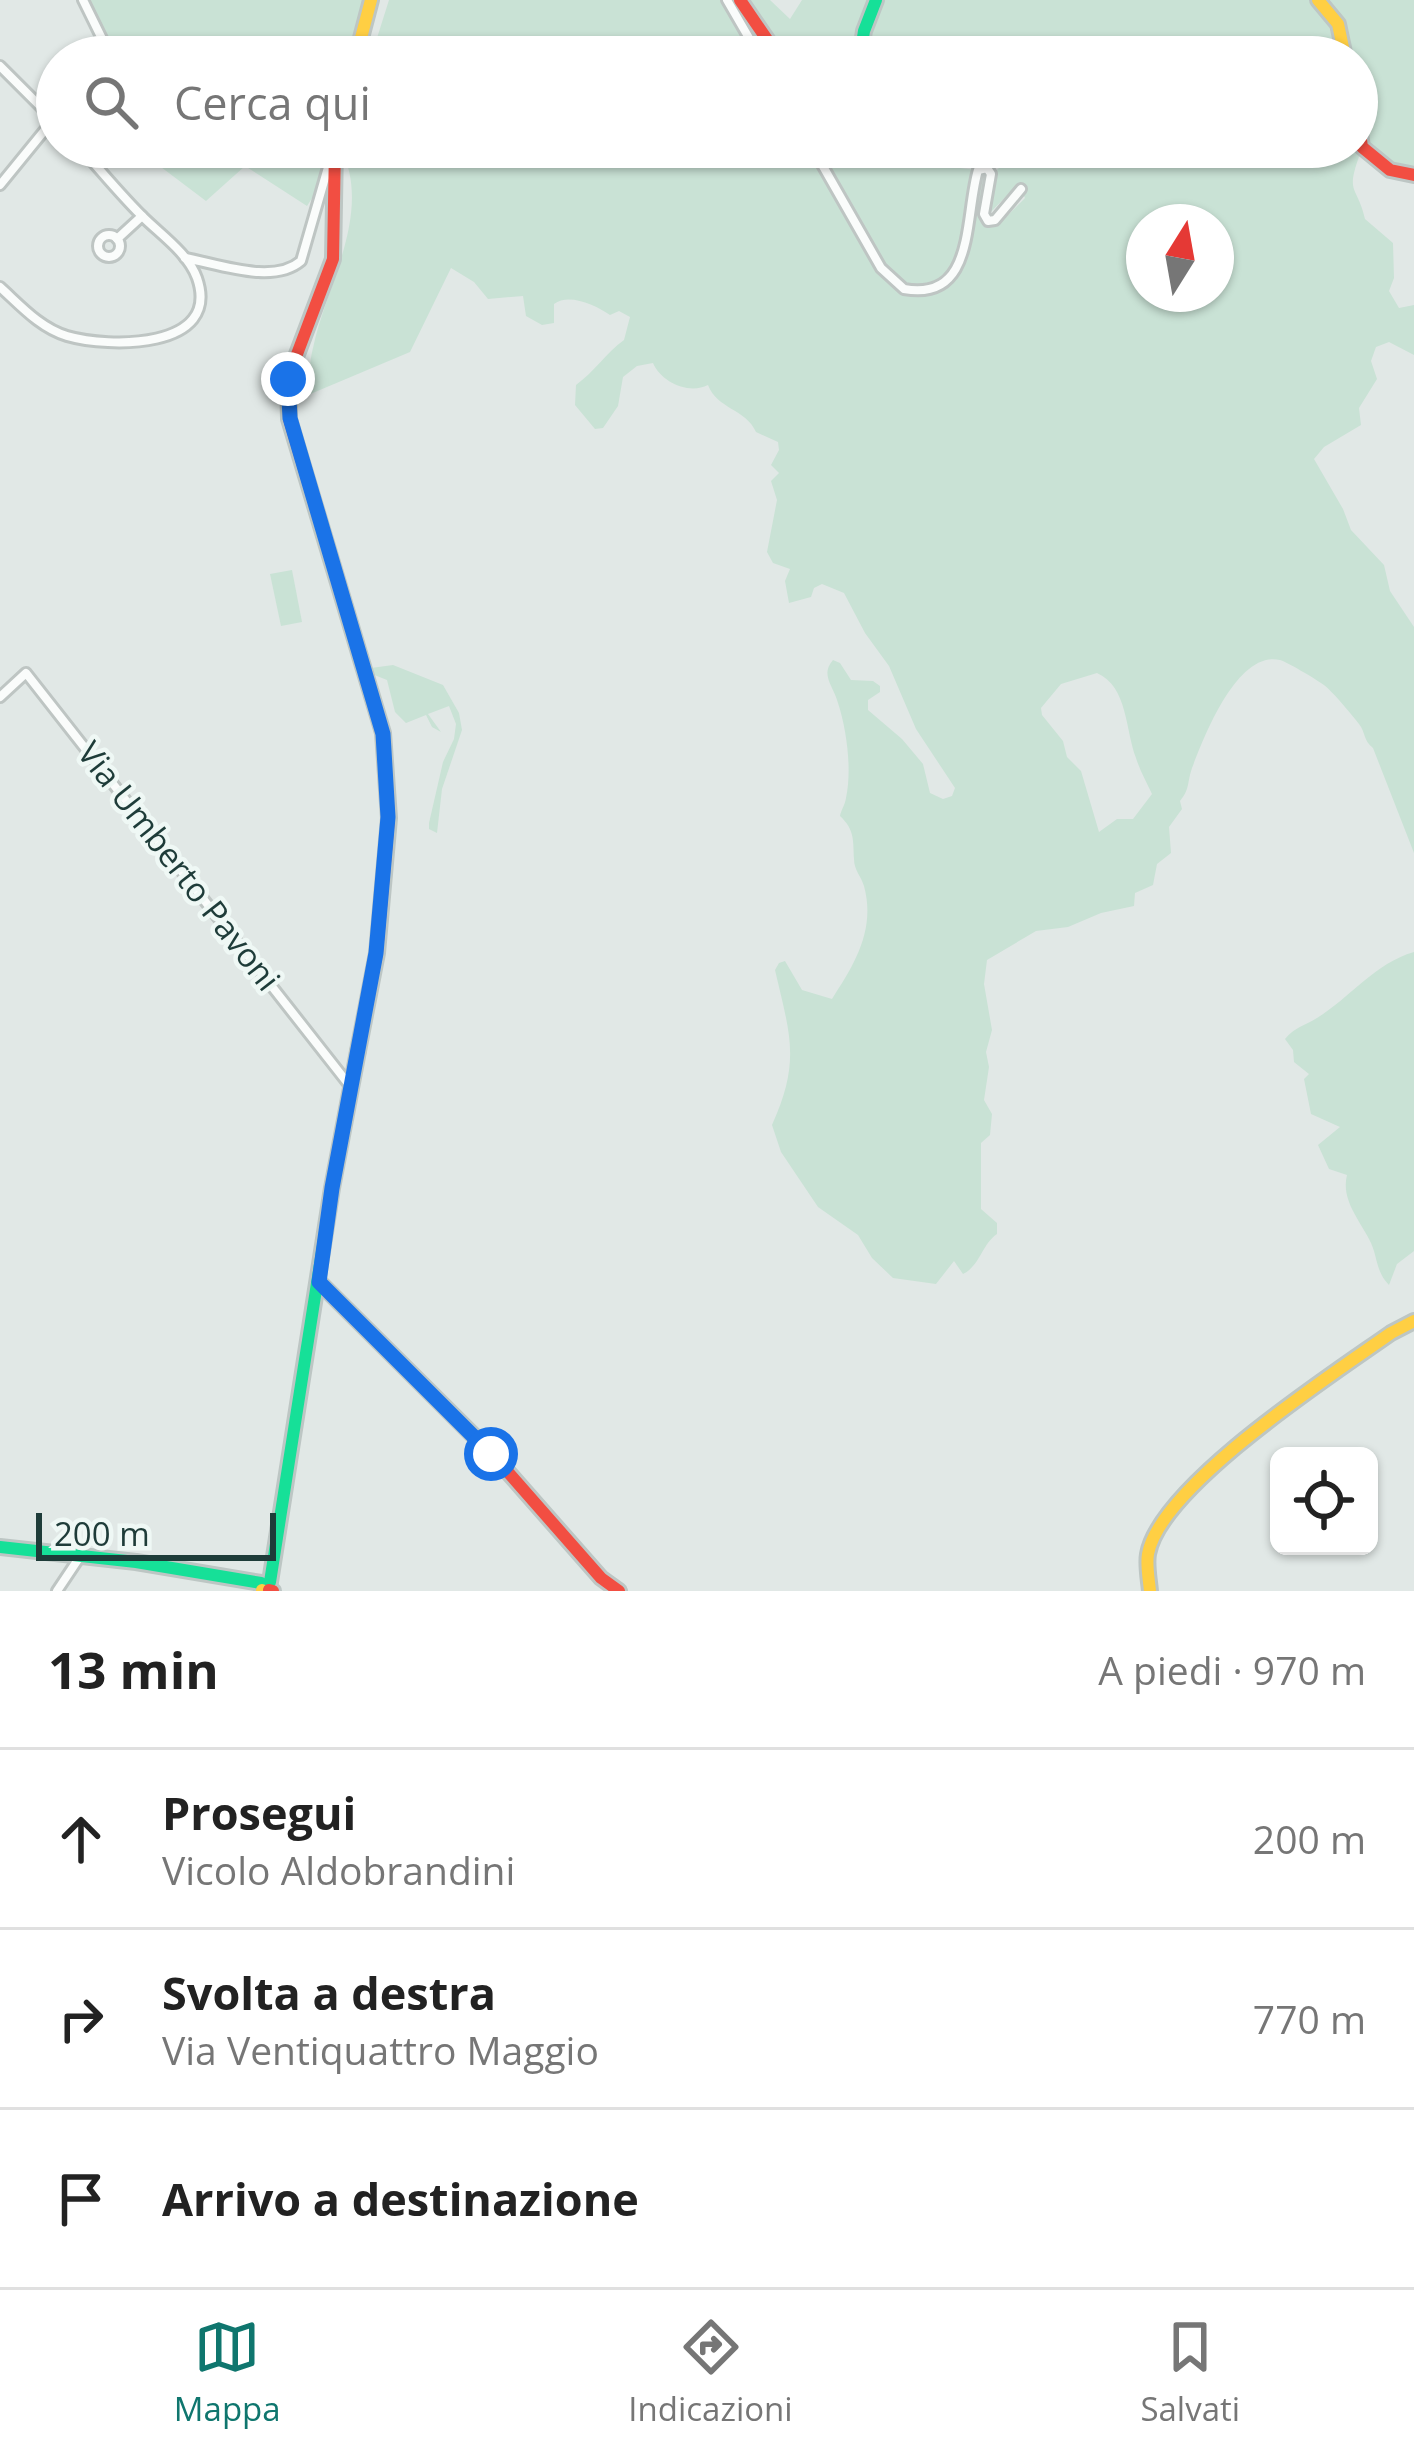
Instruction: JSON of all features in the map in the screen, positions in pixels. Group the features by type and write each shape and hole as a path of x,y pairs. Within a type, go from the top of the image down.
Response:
{"main road":[{"path":"362,36 371,0"},
{"path":"740,0 765,36"},
{"path":"863,36 876,0"},
{"path":"1318,0 1338,24 1341,36"},
{"path":"1378,160 1390,170 1414,175"},
{"path":"0,1547 266,1586 287,1488 380,921 388,818 383,734 290,418 288,379 333,260 335,168"},
{"path":"319,1282 491,1454 601,1578 619,1591"},
{"path":"1150,1591 1150,1541 1191,1490 1238,1442 1414,1321"}],"street":[{"path":"83,0 101,36"},
{"path":"727,0 748,36"},
{"path":"0,66 36,103"},
{"path":"0,184 36,143"},
{"path":"0,287 23,310 63,335 132,342 182,331 199,305 198,281 183,258 99,168"},
{"path":"183,258 271,273 290,271 301,261 327,168"},
{"path":"824,168 881,268 904,289 934,289 958,270 978,170 987,168 991,174 984,214 988,221 997,219 1021,189"},
{"path":"313,213 321,205 333,206 336,219"},
{"path":"117,239 142,216"},
{"name":"Via Umberto Pavoni","path":"0,697 26,674 351,1088"},
{"path":"57,1591 81,1556"}],"green space":[{"path":"77,0 370,0 360,36 97,36"},
{"path":"389,0 725,0 738,15 732,0 770,0 790,19 802,0 1414,0 1414,167 1394,162 1378,151 1378,36 378,36"},
{"path":"162,168 243,168 206,201"},
{"path":"248,168 323,168 307,206"},
{"path":"348,168 960,168 994,172 999,168 1356,168 1354,189 1365,219 1393,243 1394,278 1389,291 1399,308 1414,305 1414,355 1389,342 1376,347 1371,361 1377,379 1359,408 1361,425 1324,447 1314,459 1351,530 1384,565 1390,591 1414,627 1414,853 1373,748 1341,702 1321,683 1280,660 1264,660 1250,668 1224,699 1205,737 1180,801 1182,809 1169,827 1171,853 1157,864 1153,885 1135,893 1134,906 1068,927 1036,931 987,960 984,984 992,1030 984,1100 992,1114 990,1135 981,1143 981,1209 997,1223 997,1234 969,1270 963,1274 954,1261 936,1284 893,1278 872,1258 858,1235 818,1207 781,1152 772,1125 790,1065 775,970 785,961 802,990 832,999 855,960 867,917 852,836 840,816 848,763 841,714 828,675 833,660 851,680 880,686 880,692 868,700 868,710 923,764 930,793 943,799 952,796 955,788 916,729 889,666 844,593 822,584 811,597 789,603 785,581 790,569 773,563 767,552 777,500 771,481 779,473 771,465 778,442 756,432 708,385 676,385 653,363 637,366 623,377 618,406 603,428 595,429 575,405 576,385 624,340 630,317 567,300 554,304 554,323 542,325 526,316 523,296 488,299 474,282 451,268 410,352 308,395 319,324 350,222","holes":["1018,184 1025,198 996,227 986,224 986,217","1097,673 1120,698 1132,747 1152,794 1133,819 1117,819 1099,832 1081,771 1067,757 1063,741 1041,708 1061,684"]},
{"path":"292,570 302,622 281,626 270,574"},
{"path":"393,665 443,685 459,713 462,730 442,789 437,833 429,829 429,823 456,724 449,706 428,714 441,732 426,715 406,723 395,712 387,680 372,674 371,668"},
{"path":"1414,952 1414,1251 1397,1264 1389,1285 1348,1200 1347,1175 1329,1169 1318,1145 1340,1127 1311,1114 1304,1079 1309,1074 1294,1062 1285,1039 1387,964"}],"traffic: fast":[{"path":"863,36 876,0"},
{"path":"270,1582 358,1051"},
{"path":"0,1547 136,1562 261,1583"}],"traffic: slow":[{"path":"362,36 371,0"},
{"path":"1318,0 1338,24 1341,36"},
{"path":"1150,1591 1148,1554 1160,1527 1183,1497 1252,1433 1414,1321"}],"traffic: jam":[{"path":"740,0 765,36"},
{"path":"1378,160 1390,170 1414,175"},
{"path":"335,168 333,259 288,378 289,419 383,733 389,818 377,953 358,1051"},
{"path":"319,1282 492,1454 601,1578 619,1591"},
{"path":"269,1590 273,1591"}],"route":[{"path":"288,379 290,418 383,734 388,817 376,953 319,1282 491,1454"}]}
